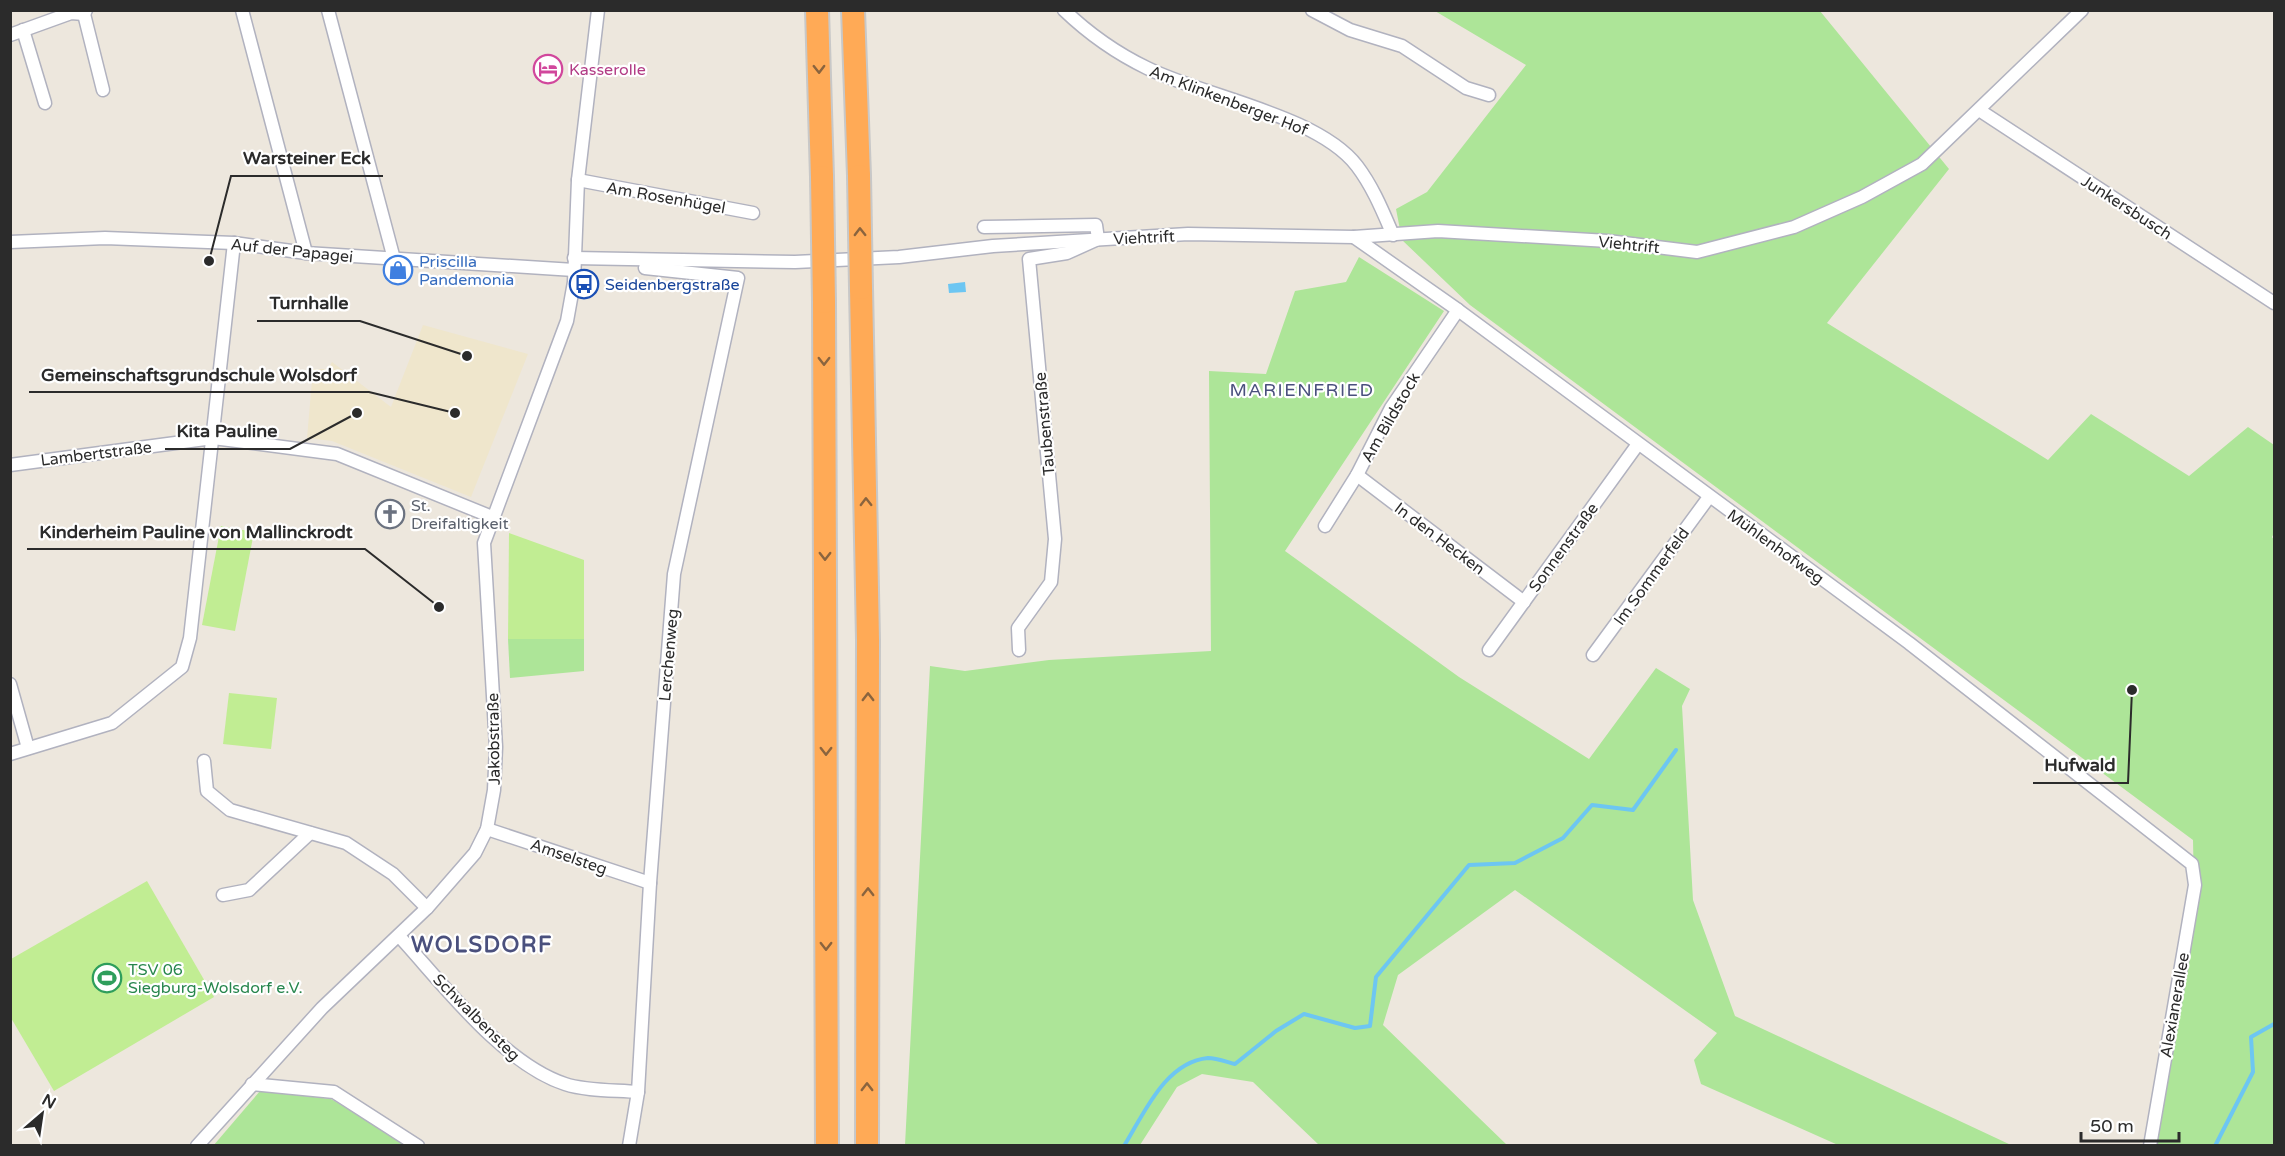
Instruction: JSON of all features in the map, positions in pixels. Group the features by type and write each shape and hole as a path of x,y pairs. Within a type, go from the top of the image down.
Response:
{"highway":[{"path":"818,10 824,302 827,1146"},
{"path":"853,10 859,176 868,640 867,1146"}],"street":[{"path":"242,10 306,253"},
{"path":"328,10 394,259"},
{"path":"574,264 578,180 598,10"},
{"name":"Am Klinkenberger Hof","path":"1064,10 1116,51 1148,69 1306,128 1333,145 1357,165 1378,200 1393,235"},
{"path":"1312,10 1350,30 1402,46 1466,88 1489,95"},
{"name":"Viehtrift","path":"795,262 899,257 1098,239 1188,234 1354,237 1438,231 1608,240 1697,252 1725,247 1794,227 1862,197 1922,164 2082,10"},
{"path":"10,35 71,13 85,12 103,90"},
{"path":"23,30 45,103"},
{"name":"Junkersbusch","path":"1979,110 2274,303"},
{"name":"Am Rosenhügel","path":"578,180 753,213"},
{"name":"Viehtrift","path":"984,227 1096,225 1098,239"},
{"name":"Mühlenhofweg","path":"1354,237 1458,310 1909,643 2192,864"},
{"name":"Auf der Papagei","path":"10,242 105,238 234,243 306,253 394,259 574,264 632,261 795,262"},
{"name":"Taubenstraße","path":"1019,650 1018,628 1051,582 1055,539 1029,259 1067,253 1098,239"},
{"path":"10,754 112,723 182,667 190,638 234,243"},
{"name":"Lerchenweg","path":"630,1146 638,1092 650,883 674,574 738,278 635,267 632,261"},
{"name":"Jakobstraße","path":"197,1146 321,1008 427,909 475,853 488,829 494,790 496,747 484,543 567,321 574,282 574,264"},
{"name":"Am Bildstock","path":"1325,526 1357,475 1392,408 1458,310"},
{"name":"Lambertstraße","path":"10,465 213,438 337,454 492,517"},
{"name":"Sonnenstraße","path":"1489,650 1638,444"},
{"name":"In den Hecken","path":"1357,475 1524,602"},
{"name":"Im Sommerfeld","path":"1593,655 1709,497"},
{"path":"10,684 28,748"},
{"path":"204,761 207,791 230,810 346,843 393,874 427,909"},
{"name":"Amselsteg","path":"488,829 650,883"},
{"path":"223,895 249,890 310,833"},
{"name":"Alexianerallee","path":"2150,1146 2195,885 2192,864"},
{"name":"Schwalbensteg","path":"399,936 467,1010 522,1063 566,1084 638,1092"},
{"path":"252,1084 334,1092 418,1146"}],"shaded area":[{"path":"423,325 528,354 471,497 332,441 307,438 313,369 328,369 332,362 391,407"}],"green space":[{"path":"1435,11 1820,11 1949,169 1827,323 2048,460 2091,414 2189,476 2248,427 2274,445 2274,533 2272,537 2274,540 2274,1145 2156,1145 2194,893 2193,840 1470,305 1402,240 1396,209 1427,192 1526,65"},
{"path":"1359,257 1444,311 1285,551 1459,677 1589,759 1656,668 1690,689 1682,706 1693,900 1735,1016 2011,1145 1838,1145 1701,1084 1694,1060 1717,1033 1515,890 1398,975 1383,1025 1507,1145 1319,1145 1253,1082 1202,1074 1177,1087 1140,1145 905,1145 930,666 965,671 1049,660 1211,651 1209,371 1266,374 1295,291 1346,282"},
{"path":"221,526 254,532 235,631 202,625"},
{"path":"509,533 584,560 584,639 508,639"},
{"path":"508,639 584,639 584,671 510,678"},
{"path":"229,693 277,698 271,749 223,744"},
{"name":"TSV 06 Siegburg-Wolsdorf e.V.","path":"147,881 214,997 54,1091 11,1018 11,959"},
{"path":"260,1091 331,1099 411,1145 213,1146"}],"water":[{"path":"965,282 966,292 949,293 948,284"}],"waterway":[{"path":"1124,1146 1157,1092 1168,1079 1193,1062 1211,1058 1235,1064 1276,1031 1304,1014 1355,1028 1370,1026 1376,977 1469,865 1515,863 1563,838 1592,805 1633,810 1676,750"},
{"path":"2215,1146 2253,1072 2251,1037 2274,1024"}],"place":[{"name":"Kasserolle","path":"548,69"},
{"name":"Warsteiner Eck","path":"209,261"},
{"name":"Priscilla Pandemonia","path":"398,270"},
{"name":"Seidenbergstraße","path":"584,284"},
{"name":"Turnhalle","path":"467,356"},
{"name":"Kita Pauline","path":"357,413"},
{"name":"Gemeinschaftsgrundschule Wolsdorf","path":"455,413"},
{"name":"St. Dreifaltigkeit","path":"390,514"},
{"name":"Kinderheim Pauline von Mallinckrodt","path":"439,607"},
{"name":"Hufwald","path":"2132,690"},
{"name":"TSV 06 Siegburg-Wolsdorf e.V.","path":"107,978"}],"district":[{"name":"MARIENFRIED","path":"1302,390"},
{"name":"WOLSDORF","path":"482,944"}]}
